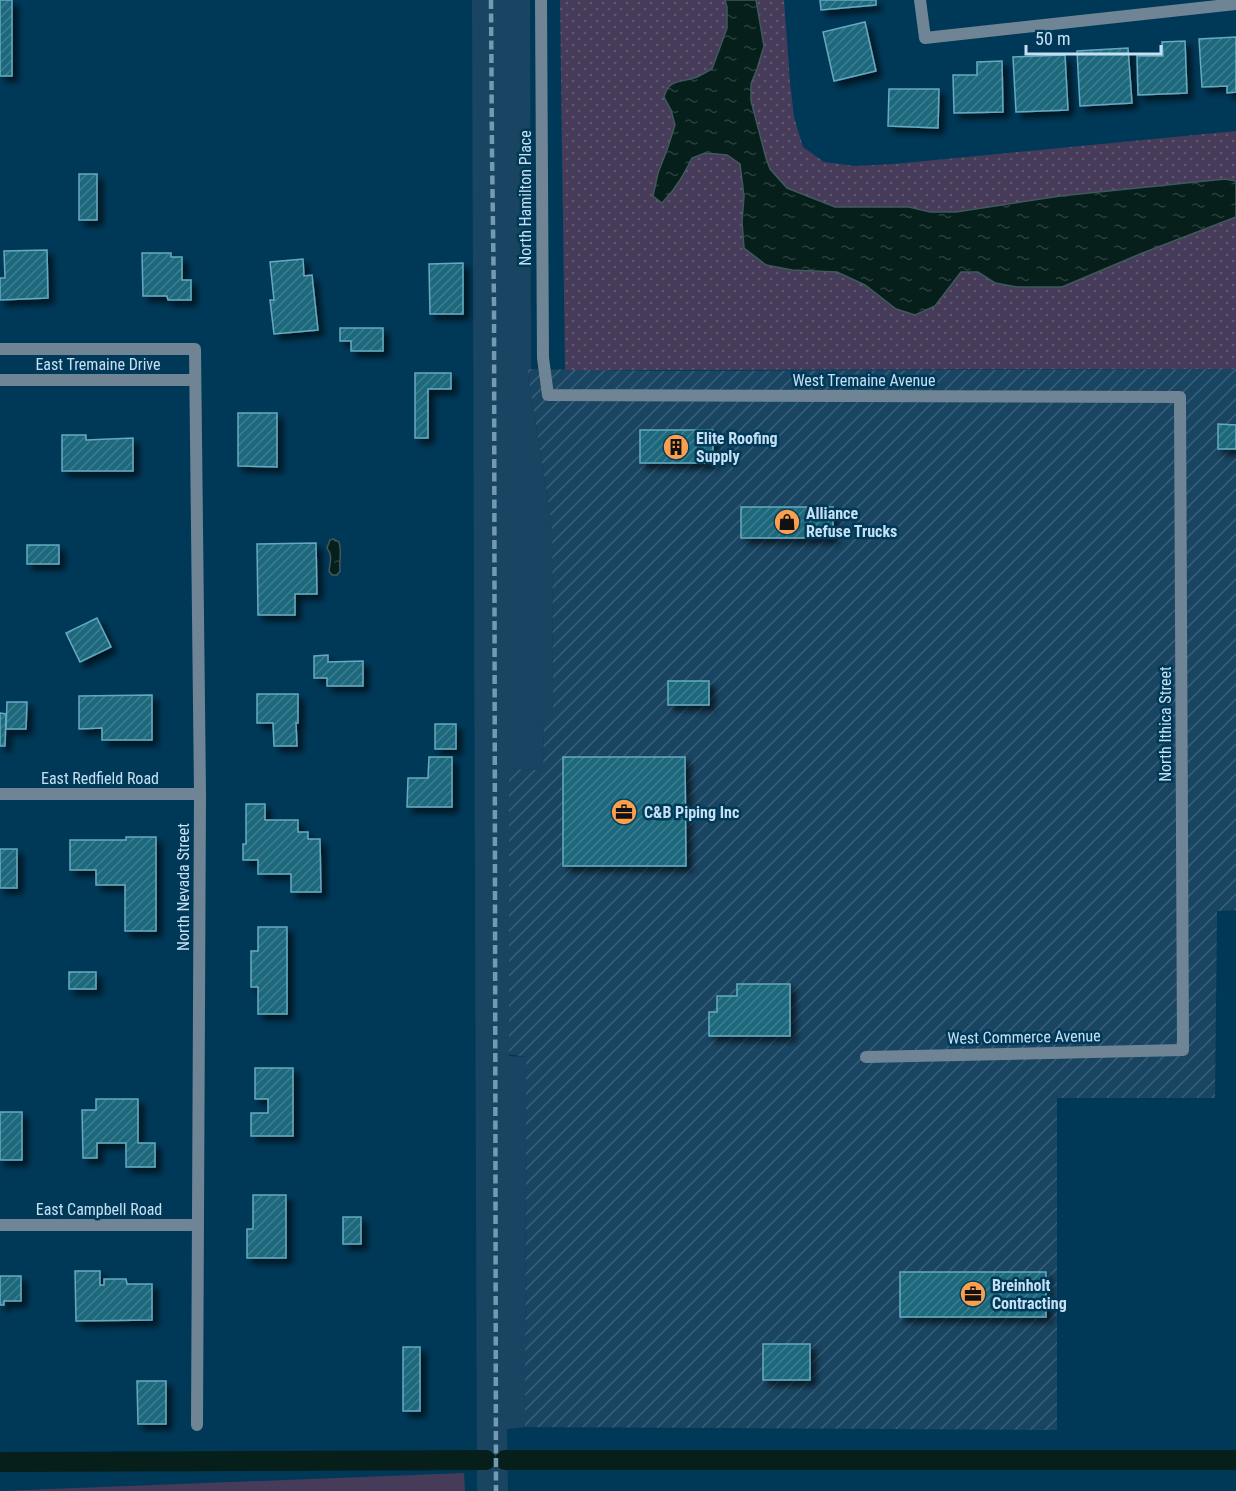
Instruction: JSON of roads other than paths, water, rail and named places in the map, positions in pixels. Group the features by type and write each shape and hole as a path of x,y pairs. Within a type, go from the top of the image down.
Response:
{"street":[{"name":"North Hamilton Place","path":"541,0 543,358 548,395"},
{"path":"920,0 925,38 1236,4"},
{"name":"East Tremaine Drive","path":"0,349 195,349"},
{"name":"North Nevada Street","path":"195,349 200,794 197,1425"},
{"name":"East Tremaine Drive","path":"0,380 195,380"},
{"name":"West Tremaine Avenue","path":"548,395 1180,397"},
{"name":"North Ithica Street","path":"1180,397 1183,1050"},
{"name":"East Redfield Road","path":"0,795 200,794"},
{"name":"West Commerce Avenue","path":"866,1057 1183,1050"},
{"name":"East Campbell Road","path":"0,1225 197,1225"}],"water":[{"path":"725,0 756,0 764,46 751,84 751,101 770,169 787,188 835,207 909,207 930,212 956,212 1060,196 1225,179 1236,181 1236,217 1062,287 1017,287 995,283 978,272 961,272 935,306 915,315 896,309 865,285 837,272 792,270 766,265 744,248 742,222 744,196 740,164 727,155 705,153 692,158 676,187 662,203 653,196 658,173 675,125 664,97 666,91 672,84 694,78 712,69 727,28"},
{"path":"330,540 339,542 340,549 340,571 337,575 332,575 329,571 331,556 327,548"}],"waterway":[{"path":"0,1462 486,1460"},
{"path":"505,1460 1236,1460"}],"railway":[{"path":"491,0 494,303 496,1491"}],"place":[{"name":"Elite Roofing Supply","path":"676,447"},
{"name":"Alliance Refuse Trucks","path":"787,522"},
{"name":"C&B Piping Inc","path":"624,812"},
{"name":"Breinholt Contracting","path":"973,1294"}]}
